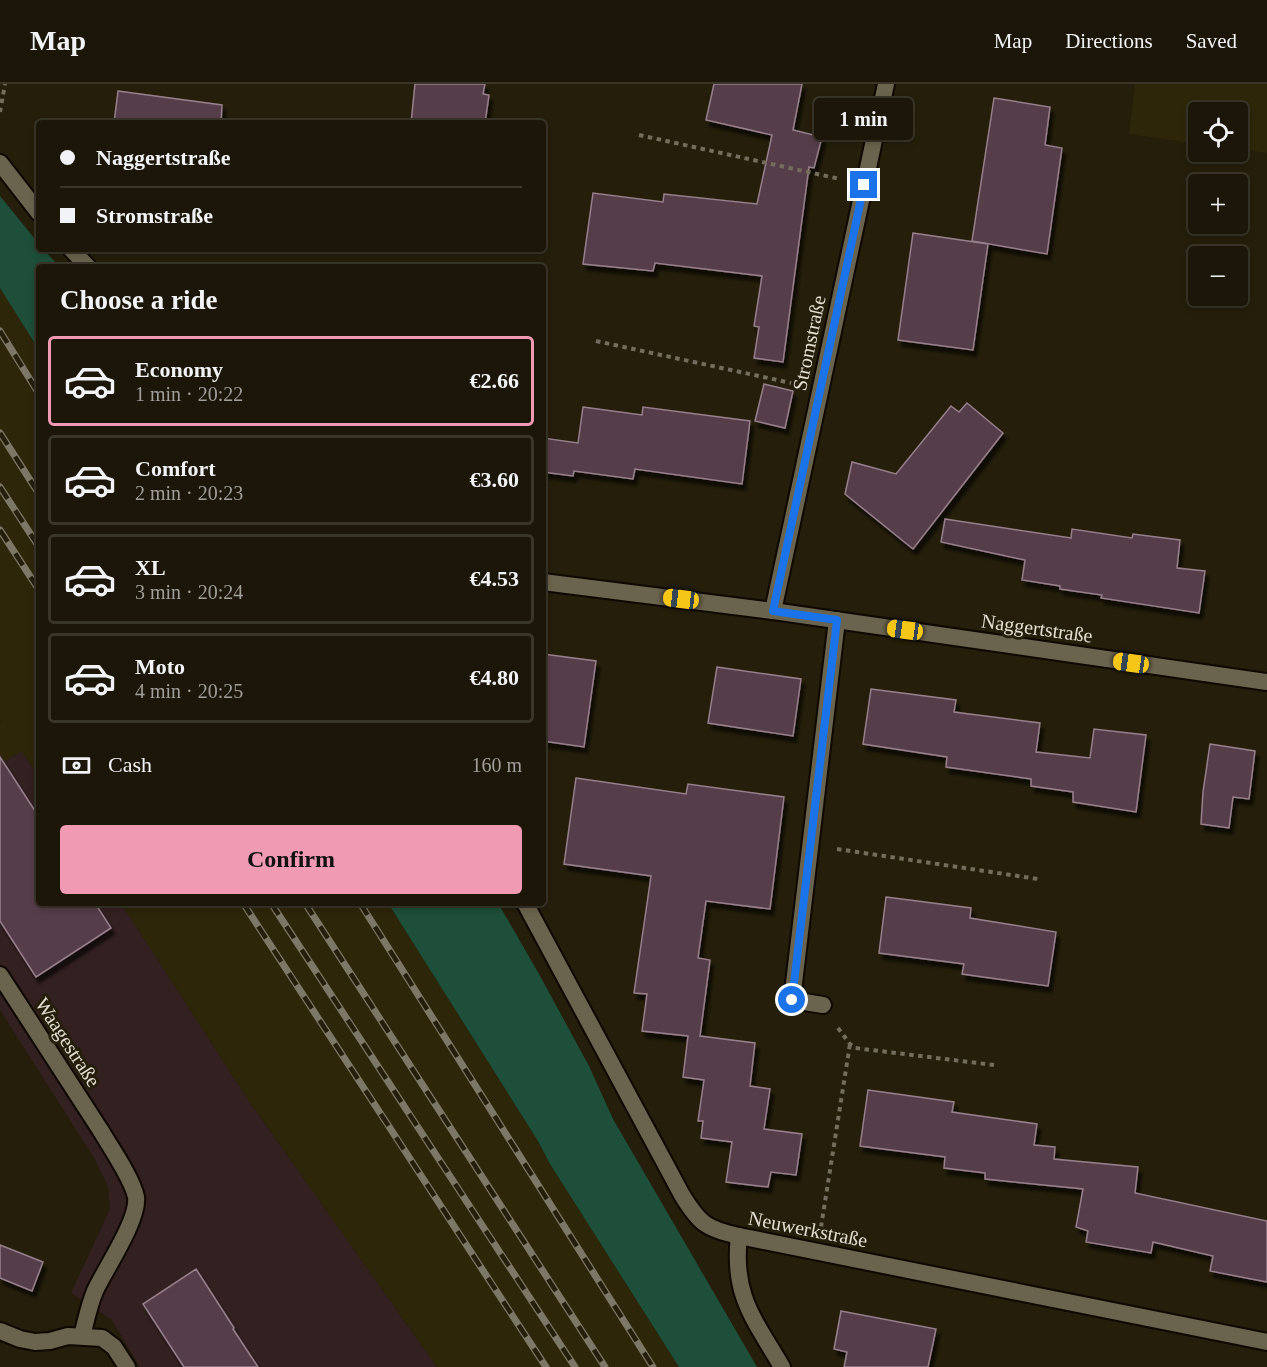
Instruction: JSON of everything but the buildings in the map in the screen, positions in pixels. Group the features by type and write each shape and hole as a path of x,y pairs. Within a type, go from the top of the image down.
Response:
{"street":[{"name":"Stromstraße","path":"773,611 886,84"},
{"path":"0,163 36,209"},
{"path":"74,252 85,264"},
{"name":"Naggertstraße","path":"546,582 773,611 1267,682"},
{"path":"823,1005 792,1000 837,620"},
{"name":"Neuwerkstraße","path":"527,906 693,1212 706,1226 739,1236 1267,1342"},
{"name":"Waagestraße","path":"0,975 101,1131 127,1176 136,1197 135,1210 130,1224 94,1293 82,1336"},
{"path":"739,1236 737,1256 741,1292 749,1311 782,1367"},
{"path":"0,1331 20,1339 36,1342 82,1336 102,1338 114,1347 127,1367"}],"path":[{"path":"0,112 5,84"},
{"path":"639,135 864,185"},
{"path":"596,341 821,389"},
{"path":"810,845 1038,879"},
{"path":"826,1197 849,1043 855,1048 994,1065"}],"shaded area":[{"path":"1135,84 1267,84 1267,153 1248,150 1248,102 1188,102 1188,143 1129,134"},
{"path":"0,288 36,345 36,772 22,751 5,761 0,754 0,723 2,722 0,720"},
{"path":"22,751 36,772 36,906 123,906 249,1101 437,1367 140,1367 111,1319 71,1293 110,1209 108,1186 94,1158 0,1010 0,754 5,761"},
{"path":"123,906 390,906 679,1367 437,1367 249,1101"}],"green space":[{"path":"0,196 36,240 36,252 46,252 57,264 36,264 36,345 0,288"},
{"path":"390,906 500,906 589,1066 613,1119 757,1367 679,1367 550,1164 538,1141"}],"railway":[{"path":"0,331 36,389"},
{"path":"0,433 36,489"},
{"path":"0,487 36,542"},
{"path":"0,530 36,585"},
{"path":"245,906 546,1367"},
{"path":"273,906 575,1367"},
{"path":"307,906 605,1367"},
{"path":"362,906 653,1367"}],"route":[{"path":"792,1000 837,620 773,611 864,185"}]}
